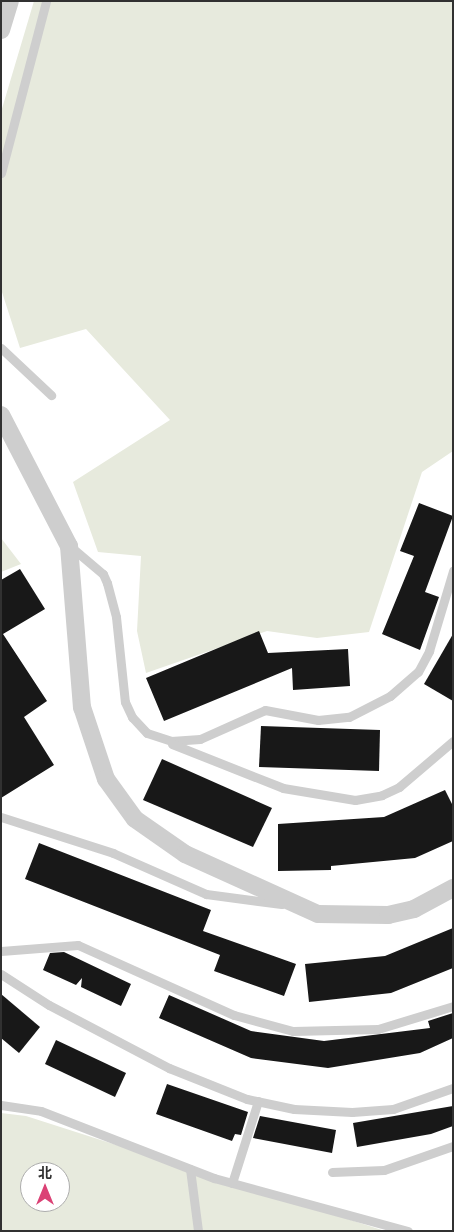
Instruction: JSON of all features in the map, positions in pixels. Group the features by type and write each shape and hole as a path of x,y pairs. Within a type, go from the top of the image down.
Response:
{"street":[{"path":"1,30 10,1"},
{"path":"1,415 69,546 82,707 96,754 117,799 135,819 178,850 289,905 318,914 388,916 414,909 453,888"}],"lane":[{"path":"1,173 46,1"},
{"path":"1,348 51,395"},
{"path":"69,546 103,574 116,617 125,702 132,717 155,737 282,788 338,800 390,791 453,741"},
{"path":"155,737 187,742 200,739 265,710 318,720 349,717 367,709 418,672 453,570"},
{"path":"1,817 113,852 206,894 289,905"},
{"path":"1,951 78,945 234,1016 293,1031 378,1029 453,1006"},
{"path":"1,974 49,1005 169,1068 258,1101 352,1112 393,1109 453,1088"},
{"path":"232,1183 258,1101"},
{"path":"1,1105 41,1111 190,1169 232,1183 408,1231"},
{"path":"332,1172 384,1170 453,1146"},
{"path":"190,1169 198,1231"}],"shaded area":[{"path":"34,1 453,1 453,451 422,472 369,632 317,638 267,631 146,673 137,631 141,556 98,552 73,482 170,420 86,329 20,348 1,289 1,112"},
{"path":"1,538 21,564 1,572"},
{"path":"1,1113 26,1116 385,1231 1,1231"}],"building":[{"path":"419,503 453,516 425,592 439,597 420,650 382,634 414,556 400,551"},
{"path":"20,569 45,609 3,634 47,701 24,717 54,765 1,798 1,580"},
{"path":"259,631 268,653 348,649 350,686 293,690 292,668 164,721 146,678"},
{"path":"453,634 453,701 424,684"},
{"path":"261,726 380,730 379,771 259,767"},
{"path":"162,759 272,808 253,847 143,800"},
{"path":"445,790 453,806 453,841 415,858 331,866 331,870 278,871 278,824 384,817"},
{"path":"39,843 211,910 203,931 296,964 284,996 214,971 220,955 25,879"},
{"path":"453,928 453,968 391,993 309,1002 305,964 385,956"},
{"path":"64,952 131,984 121,1006 81,987 82,978 76,985 43,970 50,953"},
{"path":"1,994 40,1027 19,1053 1,1038"},
{"path":"169,995 251,1031 324,1041 430,1028 428,1021 453,1013 453,1038 420,1053 328,1068 251,1058 159,1018"},
{"path":"56,1040 126,1073 115,1097 45,1064"},
{"path":"167,1084 248,1112 241,1135 235,1134 232,1141 156,1114"},
{"path":"453,1106 453,1126 431,1134 357,1147 353,1123"},
{"path":"260,1116 336,1130 332,1153 253,1138"}]}
